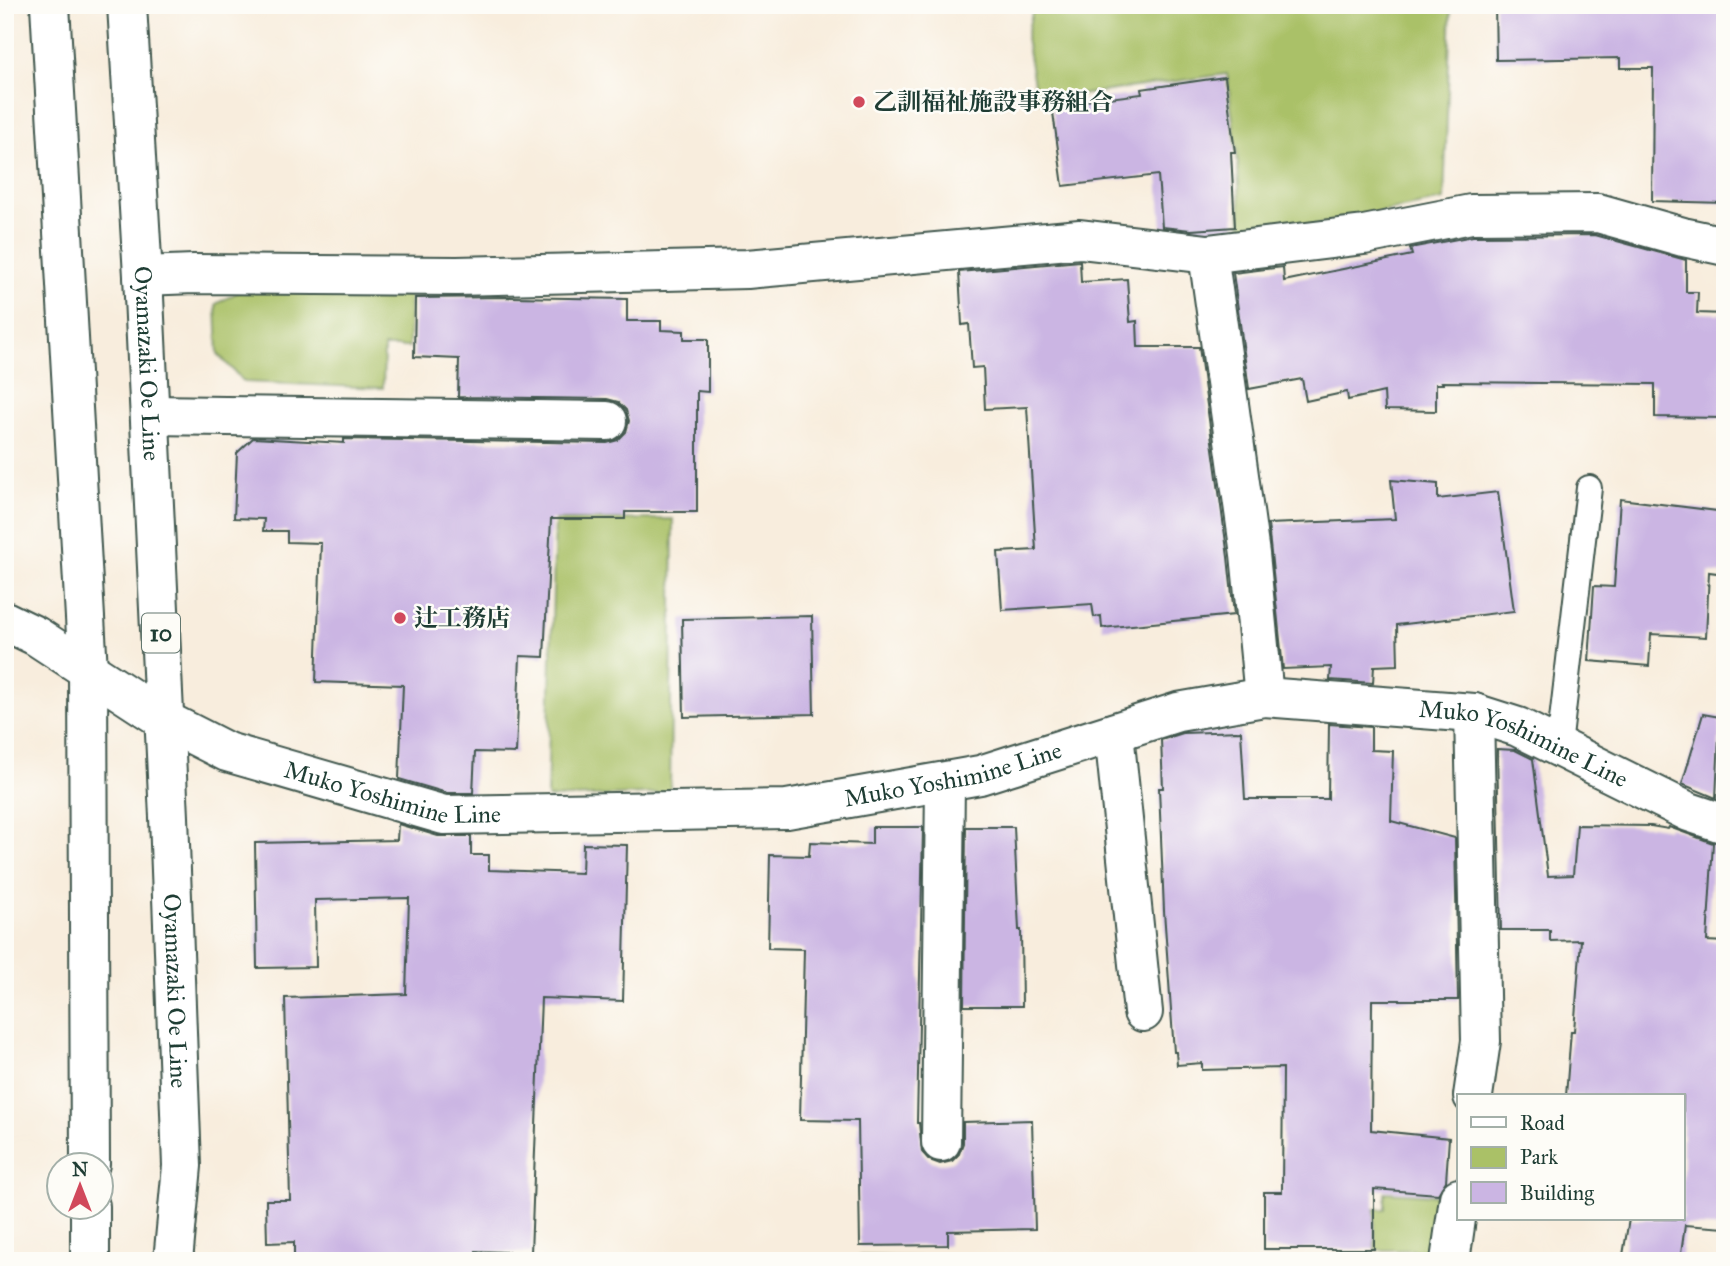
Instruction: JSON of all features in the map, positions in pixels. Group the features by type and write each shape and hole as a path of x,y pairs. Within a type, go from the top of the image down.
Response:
{"main road":[{"path":"50,5 88,670 90,1150"},
{"name":"Oyamazaki Oe Line","path":"127,5 144,276 166,721 182,1166 173,1261"},
{"path":"144,276 457,276 747,269 1080,239 1209,254 1364,234 1471,214 1598,213 1725,246"},
{"path":"1209,254 1250,554 1264,697"},
{"path":"150,415 607,421"},
{"path":"5,621 36,636 166,721"},
{"name":"Muko Yoshimine Line","path":"166,721 227,752 444,815 787,809 981,775 1178,712 1264,697 1474,713 1518,727 1689,811 1725,824"},
{"path":"1473,1094 1481,1041 1474,713"},
{"path":"1114,733 1143,1012"},
{"path":"942,1142 944,782"},
{"path":"1450,1261 1457,1212"},
{"path":"90,1220 90,1261"}],"lane":[{"path":"1559,746 1589,488"}],"green space":[{"path":"1034,5 1451,5 1444,200 1242,239 1237,152 1227,74 1037,101 1026,38"},
{"path":"254,283 410,289 409,347 384,347 383,388 244,382 218,354 216,304"},
{"path":"673,519 670,793 547,798 555,520"},
{"path":"1385,1192 1450,1196 1444,1233 1427,1250 1375,1250 1374,1209 1385,1209"},
{"path":"859,1256 994,1260 994,1261 859,1261"}],"building":[{"path":"1495,5 1725,5 1725,203 1652,201 1653,68 1620,68 1620,58 1496,60"},
{"path":"1225,77 1235,152 1231,152 1235,227 1191,230 1162,227 1158,175 1063,186 1052,105 1142,94 1141,89"},
{"path":"1595,235 1686,260 1686,292 1698,292 1697,313 1725,314 1725,418 1655,417 1655,384 1442,382 1443,384 1436,384 1436,411 1385,410 1384,392 1348,400 1347,392 1306,401 1302,379 1249,389 1233,273 1283,267 1284,281 1412,255 1410,248 1473,236"},
{"path":"1080,261 1081,282 1127,279 1130,322 1137,321 1138,347 1199,347 1234,615 1102,628 1101,616 1094,617 1092,604 1002,610 998,552 1036,550 1027,407 985,409 983,367 972,368 969,324 962,325 959,272"},
{"path":"415,298 627,299 627,321 661,321 661,330 684,331 684,339 708,339 708,392 697,391 697,512 625,512 625,519 551,519 544,657 520,656 516,753 475,752 473,793 447,793 399,779 403,685 316,682 321,543 287,542 287,531 263,531 264,519 234,518 237,453 253,438 344,443 344,439 607,443 618,440 626,432 629,421 626,410 618,402 607,399 458,397 459,359 414,357"},
{"path":"1391,480 1438,484 1438,499 1498,492 1514,611 1397,625 1398,665 1374,666 1373,683 1330,680 1331,667 1283,669 1268,524 1395,519"},
{"path":"1620,499 1725,512 1725,574 1709,572 1706,637 1651,634 1649,666 1589,661 1594,586 1614,587"},
{"path":"812,616 814,714 684,717 682,619"},
{"path":"1703,714 1720,717 1716,798 1682,784"},
{"path":"1329,724 1371,727 1371,750 1393,751 1391,821 1455,838 1458,1000 1372,1000 1371,1130 1449,1138 1446,1181 1438,1194 1374,1189 1374,1249 1264,1249 1264,1192 1282,1192 1283,1068 1202,1070 1202,1063 1177,1065 1164,911 1159,788 1163,788 1161,740 1183,733 1241,731 1245,799 1328,799"},
{"path":"1497,749 1515,750 1533,759 1548,876 1573,875 1577,825 1669,827 1713,843 1707,941 1725,942 1725,1228 1685,1225 1680,1261 1622,1261 1629,1220 1684,1220 1684,1094 1566,1094 1581,940 1550,941 1550,930 1501,930"},
{"path":"398,824 438,836 471,836 471,855 489,855 489,870 582,873 583,844 627,845 623,1001 541,998 531,1253 476,1251 476,1258 433,1257 433,1261 294,1261 294,1242 267,1243 266,1200 290,1200 285,998 406,994 409,898 315,900 316,967 257,968 255,843 397,840"},
{"path":"872,827 923,827 917,1123 922,1152 929,1160 940,1164 952,1161 959,1154 963,1143 963,1122 1032,1120 1035,1229 948,1231 948,1245 860,1246 858,1121 800,1120 804,949 768,948 770,855 809,856 810,842 872,844"},
{"path":"966,827 1014,827 1021,930 1022,1006 964,1006"}],"place":[{"name":"乙訓福祉施設事務組合","path":"859,102"},
{"name":"辻工務店","path":"400,618"}]}
